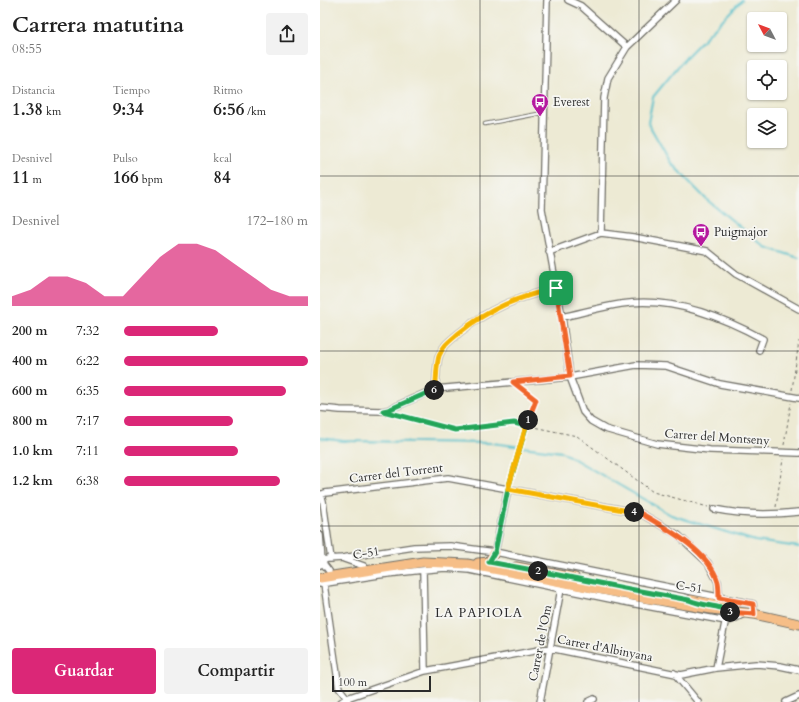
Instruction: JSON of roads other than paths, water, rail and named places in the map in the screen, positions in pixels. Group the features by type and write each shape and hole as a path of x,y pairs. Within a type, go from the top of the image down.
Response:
{"main road":[{"path":"430,562 439,559 480,563 489,562 495,552"},
{"name":"C-51","path":"321,582 366,568 422,557 444,556 519,568 561,582 570,581 613,589 624,588 690,595 716,601 728,607 750,614"},
{"name":"C-51","path":"366,568 430,562 467,564 645,598 727,616 750,614"},
{"path":"325,572 333,573 366,568"},
{"path":"690,595 698,604 723,608 727,616"},
{"path":"750,614 799,624"}],"street":[{"name":"Carrer del Montseny","path":"547,0 542,208 562,317 570,376 583,412 591,421 605,429 657,444 710,450 799,453"},
{"path":"568,0 581,6 627,47"},
{"path":"601,233 604,98 608,78 627,47 676,0"},
{"path":"549,252 601,233 633,237 707,251 736,274 799,309"},
{"path":"435,389 439,356 445,344 470,324 500,306 529,295 556,288"},
{"path":"562,317 622,304 653,302 693,309 738,326 763,339 759,350"},
{"path":"320,408 383,411 435,389 570,376 636,365 666,366 720,384 799,398"},
{"name":"Carrer del Torrent","path":"322,495 448,478 640,513 678,535 708,563 718,582 716,601"},
{"path":"495,552 508,489"},
{"path":"322,495 331,559"},
{"path":"714,509 732,513 776,514 799,512"},
{"path":"320,534 321,564 325,572"},
{"path":"321,564 327,559 414,547 450,546 495,552 690,595"},
{"path":"342,558 366,568"},
{"path":"396,566 406,572"},
{"path":"347,700 339,688 321,582 445,568 561,582"},
{"path":"423,570 425,671"},
{"name":"Carrer de l'Om","path":"540,702 561,582"},
{"path":"716,601 753,604 750,614"},
{"path":"716,668 727,616"},
{"name":"Carrer d'Albinyana","path":"341,702 425,671 550,648 681,675 716,668 756,664 780,666 799,670"},
{"path":"674,673 698,702"},
{"path":"786,702 799,696"},
{"path":"588,702 594,698"}],"lane":[{"path":"485,124 544,113"}],"waterway":[{"path":"742,0 686,57 653,97 648,123 671,163 707,200 765,247 799,258"},
{"path":"320,438 343,441 492,443 562,452 671,515 755,541 799,547"}],"place":[{"name":"Everest","path":"540,117"},
{"name":"Puigmajor","path":"701,247"}],"district":[{"name":"LA PAPIOLA","path":"479,613"}]}
